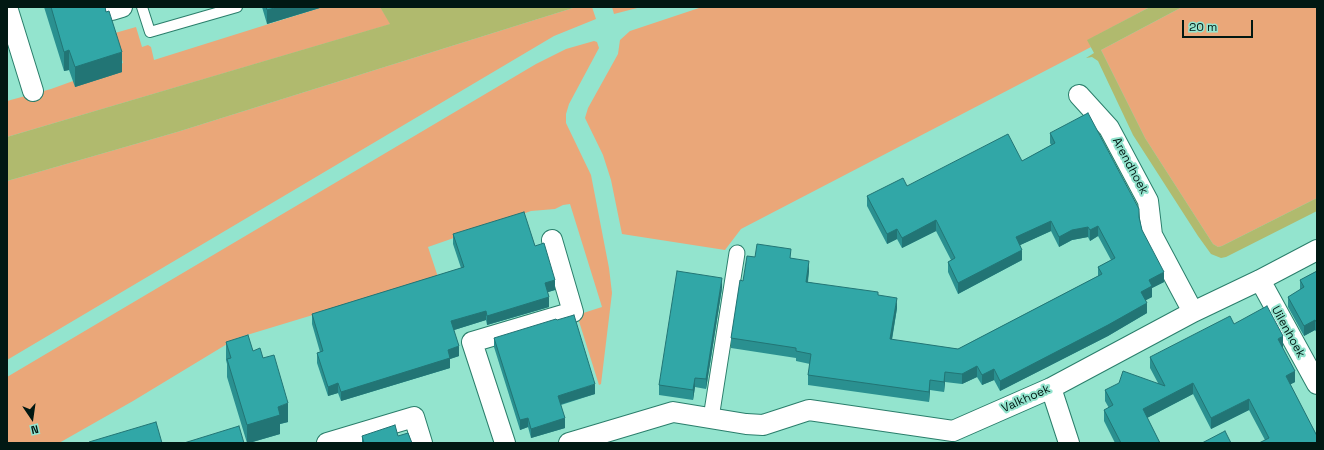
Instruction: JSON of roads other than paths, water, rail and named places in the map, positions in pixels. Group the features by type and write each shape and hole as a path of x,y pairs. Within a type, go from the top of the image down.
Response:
{"street":[{"path":"7,7 33,91"},
{"path":"112,7 112,10 122,7"},
{"name":"Arendhoek","path":"1079,95 1109,128 1148,201 1152,235 1192,312"},
{"path":"505,443 472,342 573,312 552,240"},
{"name":"Valkhoek","path":"569,443 673,412 746,424 763,425 809,410 956,437 1192,312 1260,280 1317,250"},
{"path":"711,418 737,253"},
{"name":"Uilenhoek","path":"1260,280 1317,384"},
{"path":"1051,388 1069,443"},
{"path":"327,443 414,417 422,443"}],"lane":[{"path":"142,7 150,32 237,7"}]}
